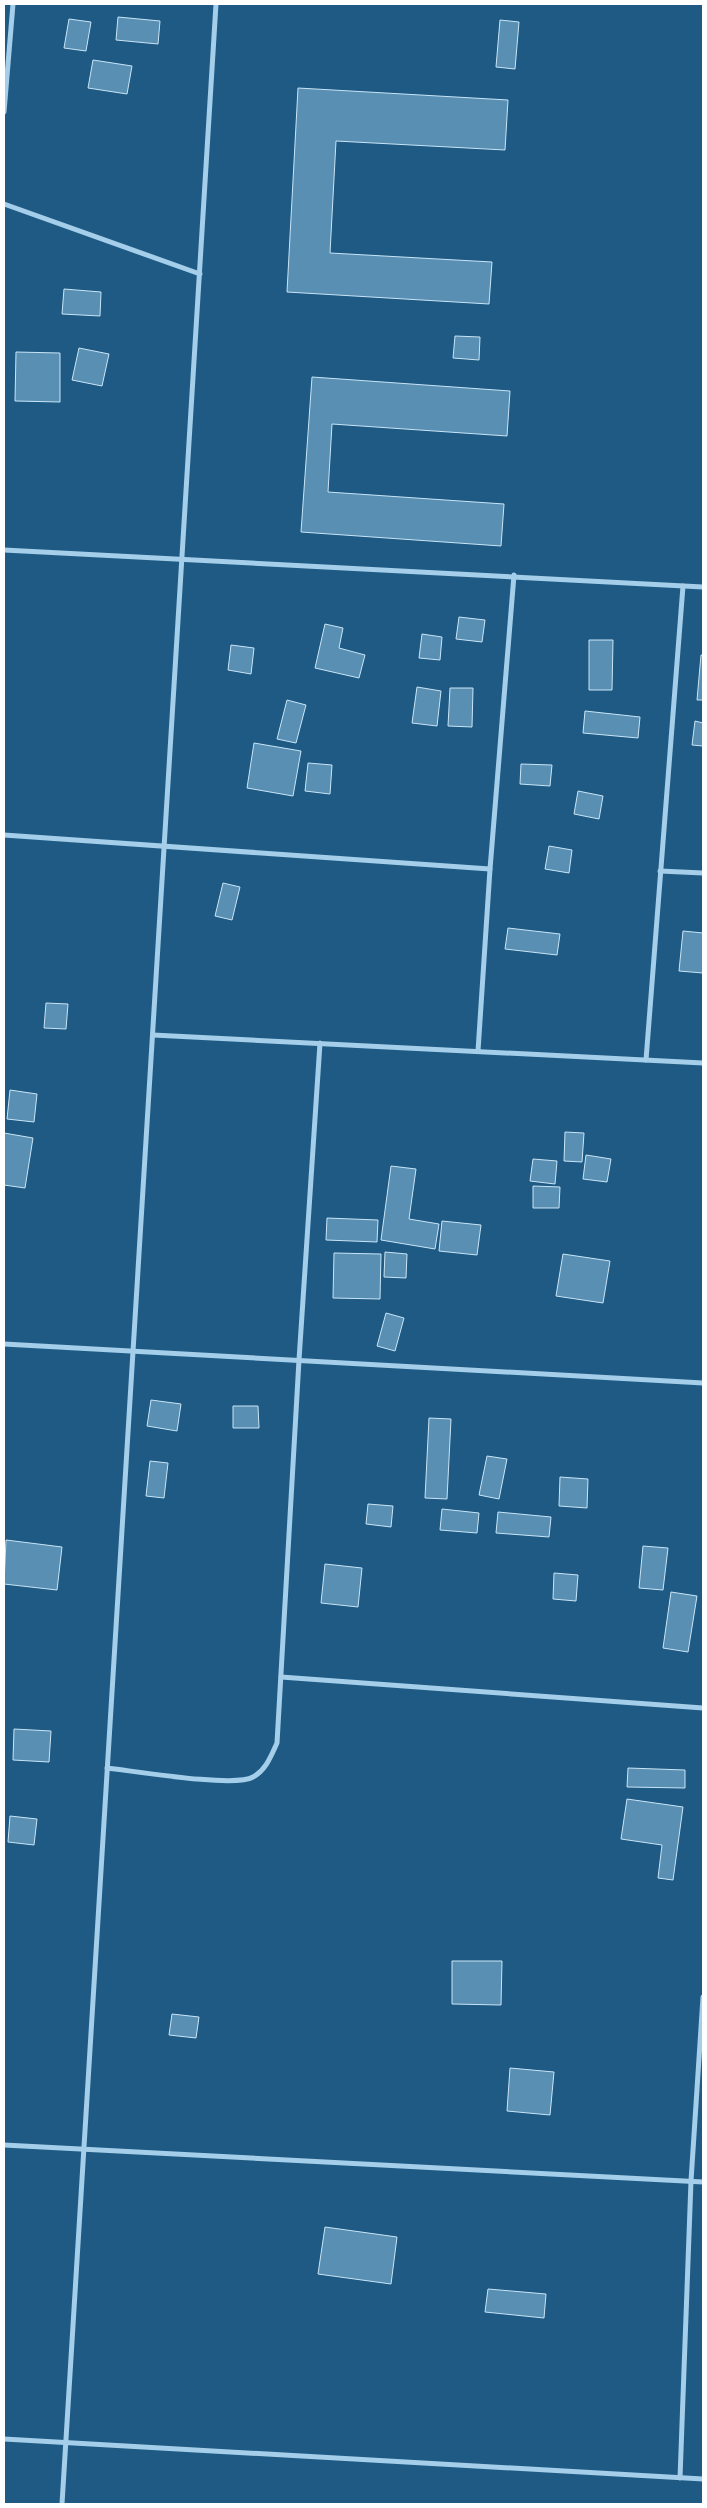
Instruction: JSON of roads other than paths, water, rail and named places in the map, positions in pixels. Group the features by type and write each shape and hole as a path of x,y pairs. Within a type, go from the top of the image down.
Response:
{"street":[{"path":"4,112 13,4"},
{"path":"62,2504 131,1352 153,1035 216,4"},
{"path":"4,204 200,274"},
{"path":"4,550 514,575 703,587"},
{"path":"478,1051 490,869 514,575"},
{"path":"646,1060 683,586"},
{"path":"4,836 490,869"},
{"path":"660,870 703,873"},
{"path":"153,1035 703,1063"},
{"path":"107,1768 231,1782 253,1778 267,1764 277,1743 299,1360 320,1044"},
{"path":"4,1344 703,1383"},
{"path":"281,1677 703,1708"},
{"path":"680,2478 691,2181 703,1997"},
{"path":"4,2146 703,2182"},
{"path":"4,2438 703,2479"}]}
